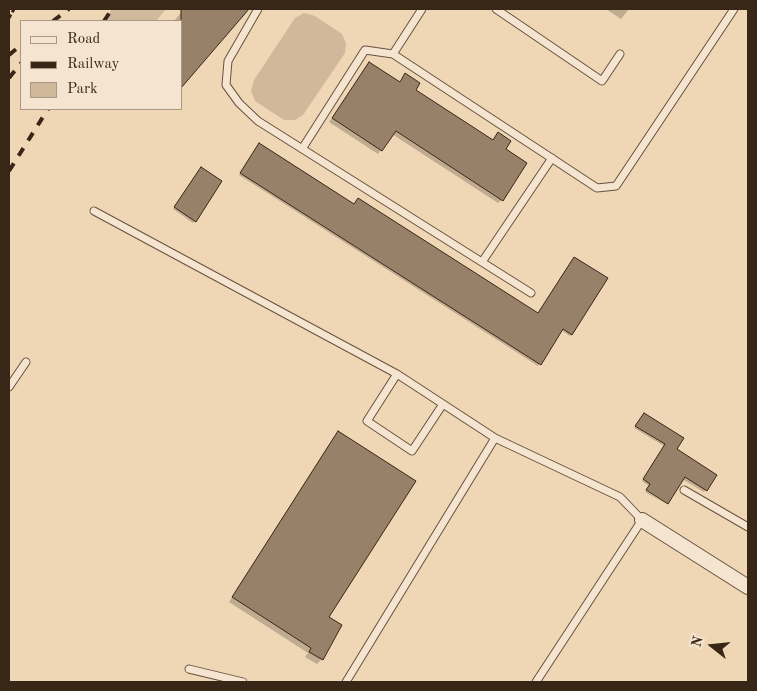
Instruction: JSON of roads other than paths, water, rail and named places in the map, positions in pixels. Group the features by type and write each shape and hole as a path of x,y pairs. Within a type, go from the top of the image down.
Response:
{"street":[{"path":"642,520 748,587"}],"lane":[{"path":"258,9 228,61 226,85 238,103 258,121 531,293"},
{"path":"393,54 422,9"},
{"path":"496,9 602,81 620,54"},
{"path":"302,149 365,50 393,54 597,188 616,186 734,9"},
{"path":"482,262 552,158"},
{"path":"94,211 397,374 495,438 620,497 642,520 536,682"},
{"path":"9,387 26,362"},
{"path":"397,374 367,420 412,451 443,404"},
{"path":"346,682 495,438"},
{"path":"684,490 748,527"},
{"path":"189,669 243,682"}],"railway":[{"path":"54,20 69,9"},
{"path":"105,20 112,9"},
{"path":"9,55 20,46"},
{"path":"9,78 20,64"},
{"path":"9,171 47,110"}]}
